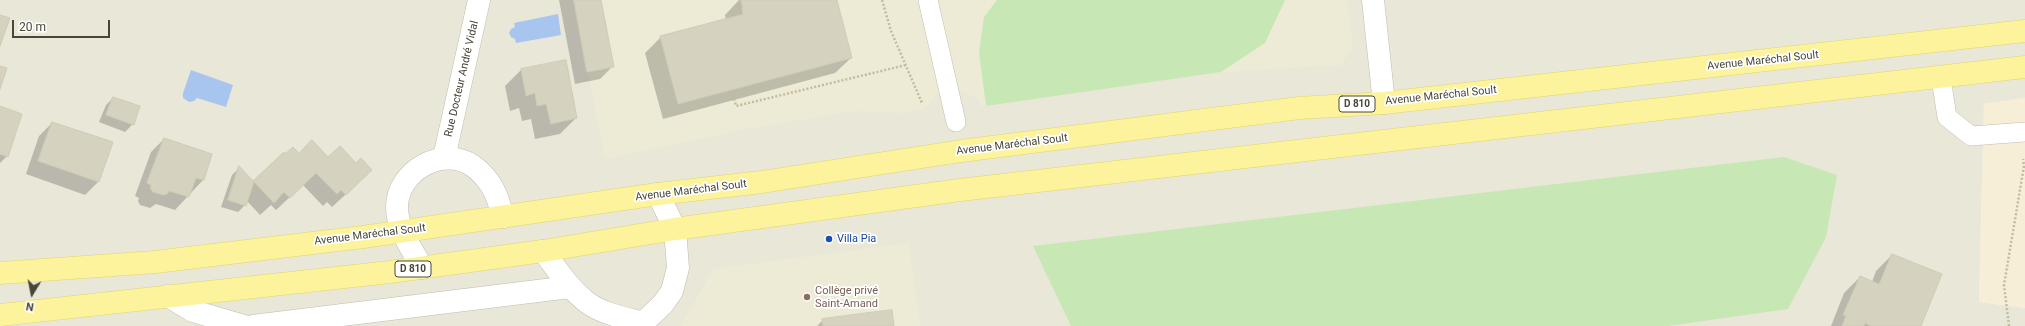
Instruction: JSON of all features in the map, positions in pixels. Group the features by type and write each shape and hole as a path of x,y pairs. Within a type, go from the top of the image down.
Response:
{"main road":[{"name":"Avenue Maréchal Soult","path":"0,273 155,262 402,232 658,194 762,182 961,151 1299,108 1384,103 2025,31"},
{"name":"D 810","path":"0,315 422,268 543,251 675,229 960,190 1941,78 2025,67"}],"street":[{"name":"Rue Docteur André Vidal","path":"444,158 479,0"},
{"path":"1372,0 1384,103"},
{"path":"422,268 402,232 397,207 400,191 409,176 416,169 429,162 444,158 460,160 472,165 484,176 497,194 503,217"},
{"path":"543,251 570,287 588,303 644,324 663,304 672,291 678,268 675,229 658,194"},
{"path":"253,326 570,287"},
{"path":"168,296 193,311 244,326"}],"lane":[{"path":"928,0 956,122"},
{"path":"1941,78 1948,117 1971,136 2023,132"}],"path":[{"path":"882,0 891,31 925,109 956,122"},
{"path":"732,91 736,106 906,64"},
{"path":"2009,326 2004,285 2024,166 2023,132"}],"shaded area":[{"path":"0,0 2025,0 2025,98 1984,104 1979,302 2025,308 2025,326 0,326"},
{"path":"574,0 1347,0 1353,47 1341,65 1221,72 981,106 976,97 960,91 950,90 938,93 925,109 902,113 854,111 746,129 605,159"},
{"path":"2025,98 2025,308 1979,302 1984,104"},
{"name":"Collège privé Saint-Amand","path":"909,243 920,326 681,326 713,269"}],"green space":[{"path":"997,0 1285,0 1265,43 1221,72 986,106 979,53 984,17"},
{"path":"1784,157 1837,175 1826,237 1788,309 1668,326 1071,326 1033,246"}],"water":[{"path":"558,14 561,35 516,43 515,39 511,37 509,33 511,29 515,27 514,23"},
{"path":"191,70 233,85 226,107 197,98 194,101 189,102 183,98 183,93"}],"building":[{"path":"574,0 601,0 614,67 587,72"},
{"path":"741,0 837,0 852,58 678,104 660,36 744,14"},
{"path":"0,15 10,18 0,46"},
{"path":"566,60 577,118 551,124 546,104 537,106 535,93 526,96 521,69"},
{"path":"0,66 7,68 0,89"},
{"path":"113,97 140,106 134,125 106,115"},
{"path":"0,106 22,114 8,157 0,154"},
{"path":"52,122 113,142 99,182 38,161"},
{"path":"164,138 212,154 204,180 196,178 189,197 169,191 167,194 163,195 153,192 150,188 151,185 147,183"},
{"path":"312,140 328,157 340,146 356,163 361,158 372,170 346,195 341,190 337,194 316,173 290,198 284,192 274,203 253,181 284,152 285,154 293,147 299,153"},
{"path":"239,166 254,182 246,206 228,200"},
{"path":"1892,254 1942,274 1921,326 1871,326 1865,323 1864,326 1842,326 1846,316 1843,315 1860,276 1879,284"},
{"path":"892,310 894,326 823,326 822,319"}],"place":[{"name":"Villa Pia","path":"829,239"},
{"name":"Collège privé Saint-Amand","path":"807,297"}]}
